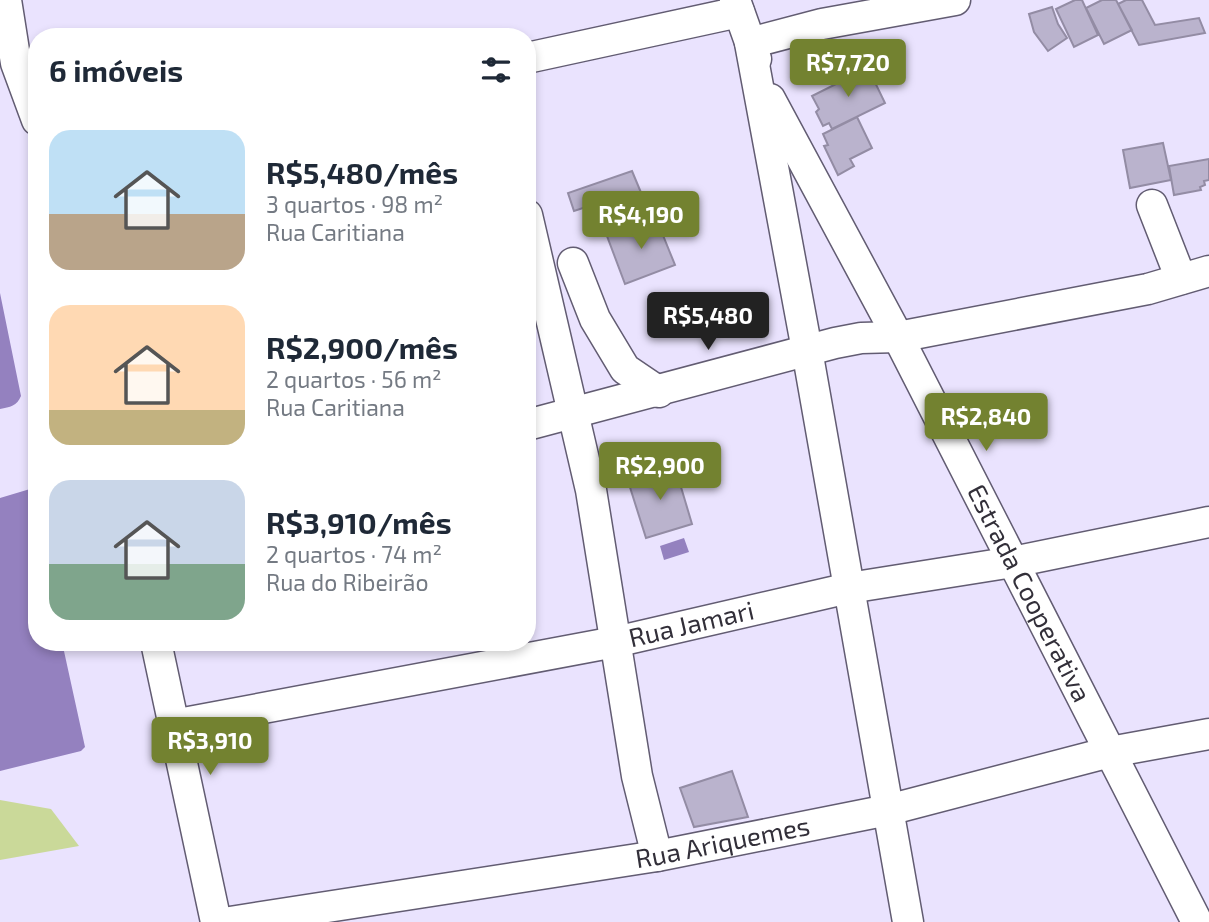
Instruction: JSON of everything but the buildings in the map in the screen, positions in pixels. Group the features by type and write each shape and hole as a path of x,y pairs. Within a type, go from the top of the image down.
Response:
{"street":[{"path":"6,0 16,63 28,96"},
{"path":"908,922 750,43 822,24 956,0"},
{"path":"536,56 737,6"},
{"name":"Estrada Cooperativa","path":"737,6 771,103 898,337 1197,922"},
{"path":"536,423 861,338 898,337 1148,289 1195,275 1152,205"},
{"path":"536,254 591,490 637,776 657,856"},
{"path":"573,263 595,319 625,369 659,392"},
{"name":"Rua Jamari","path":"173,725 615,642 849,589 1013,562 1209,522"},
{"path":"158,651 216,922"},
{"name":"Rua Ariquemes","path":"230,922 657,856 888,810 1110,752 1209,734"}],"green space":[{"path":"0,800 51,809 79,846 0,860"}],"shaded area":[{"path":"0,293 21,396 15,404 0,409"},
{"path":"28,490 28,651 64,651 85,747 81,751 0,771 0,498"},
{"path":"684,538 689,552 664,560 660,546"}]}
